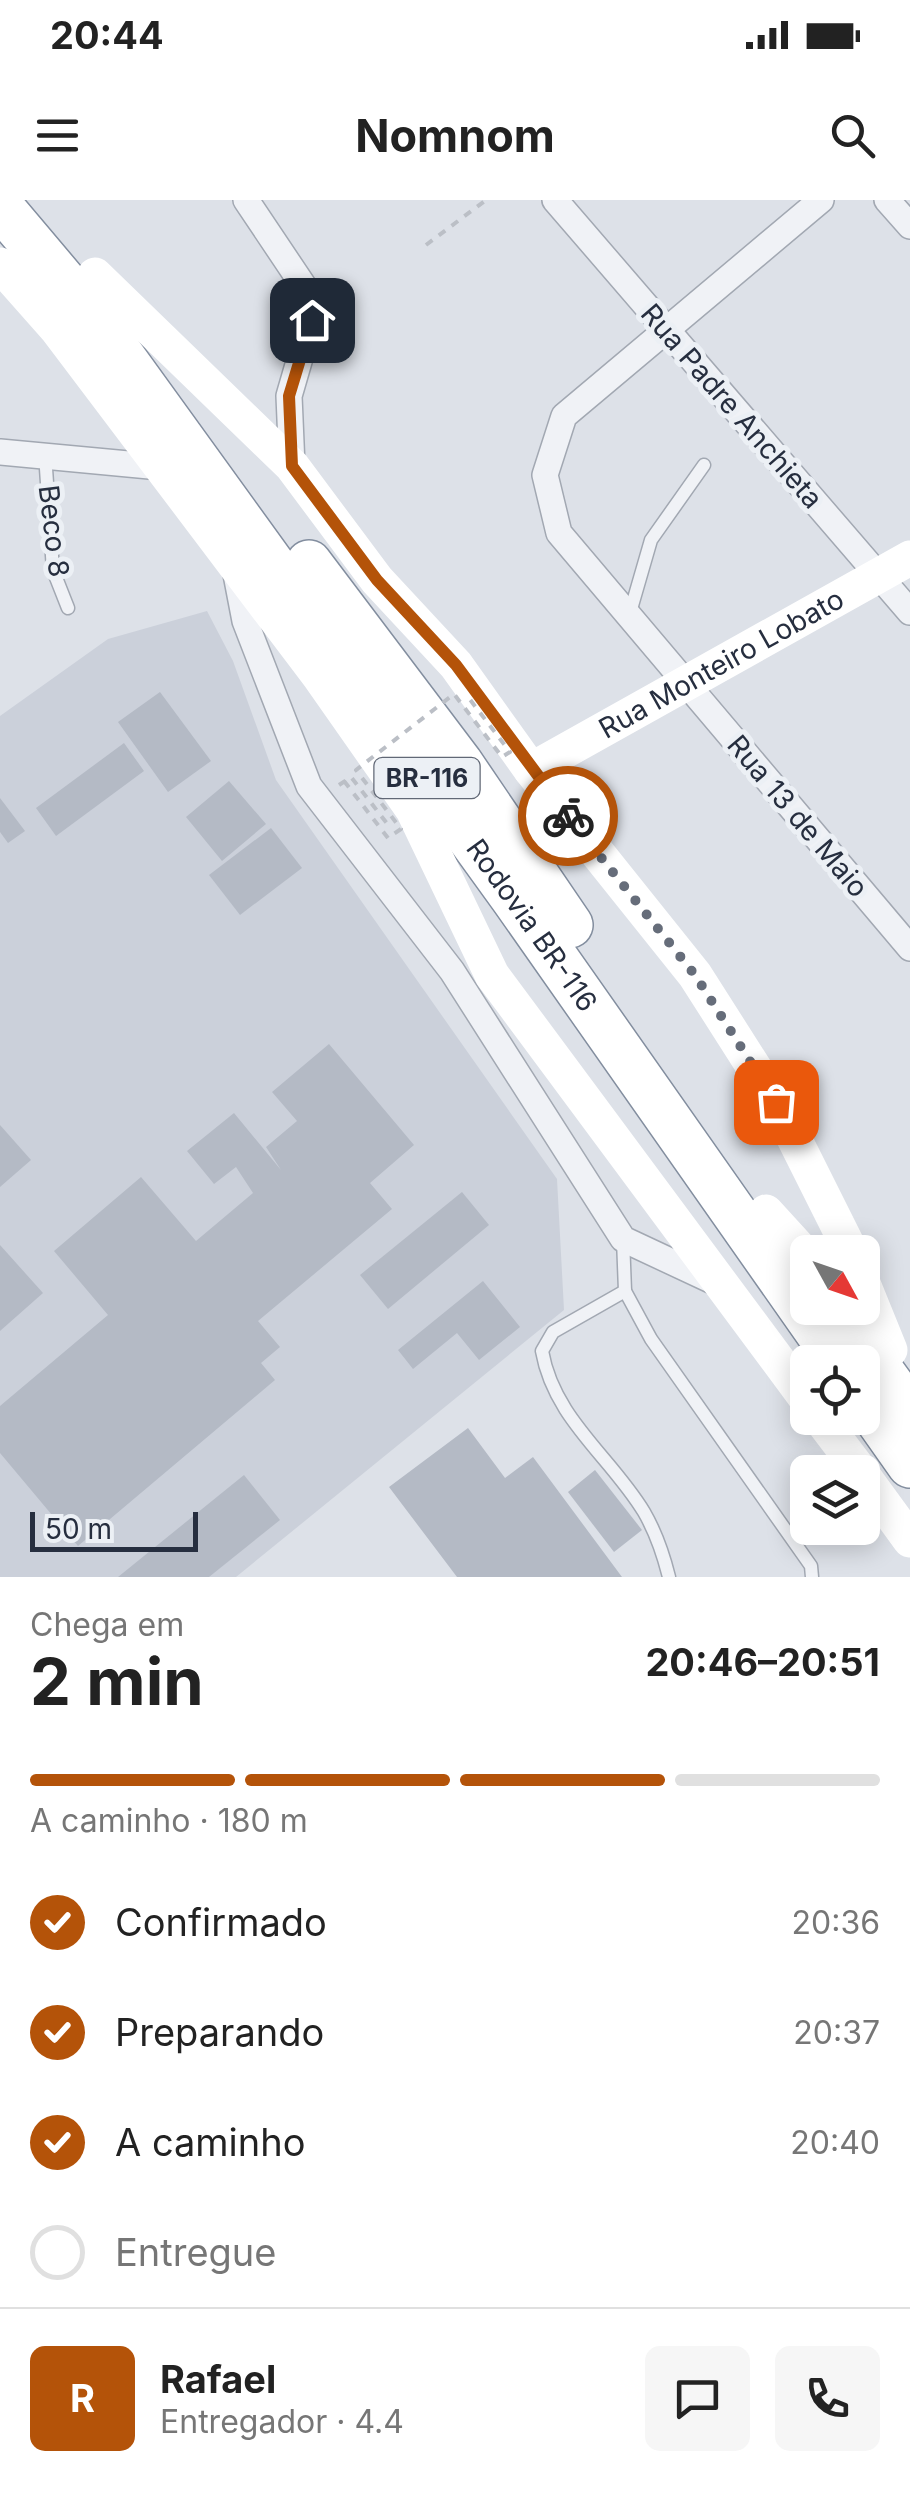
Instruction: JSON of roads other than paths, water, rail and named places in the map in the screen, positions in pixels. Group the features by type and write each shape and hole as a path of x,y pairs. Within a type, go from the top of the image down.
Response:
{"highway":[{"name":"Rodovia BR-116","path":"32,200 95,275 460,763 790,1245"},
{"name":"Rodovia BR-116","path":"0,206 92,315 514,898 826,1345"},
{"path":"848,1325 910,1410"},
{"path":"880,1422 910,1465"}],"street":[{"path":"246,200 309,294 312,320 289,396 292,466"},
{"name":"Rua Padre Anchieta","path":"555,200 910,612"},
{"name":"Rua 13 de Maio","path":"821,200 564,416 545,475 559,533 685,684 906,936"},
{"name":"Rodovia BR-116","path":"0,265 56,328 413,810 492,974 790,1378"},
{"path":"95,275 292,466 377,580 456,665 531,770 695,975 776,1102 842,1235"},
{"path":"0,452 160,467"},
{"name":"Rua Monteiro Lobato","path":"531,770 910,558"},
{"path":"234,564 245,621 309,786 452,971 623,1238 720,1284"},
{"path":"766,1212 790,1238"},
{"path":"880,1319 900,1362"},
{"path":"867,1325 900,1362"},
{"path":"880,1499 910,1540"}],"lane":[{"name":"Beco 8","path":"45,454 54,570 68,608"},
{"path":"629,616 651,540 704,465"},
{"path":"623,1238 624,1290 650,1339 811,1566 812,1577"},
{"path":"624,1290 553,1332 542,1351 546,1372 587,1444 644,1512 669,1577"}]}
